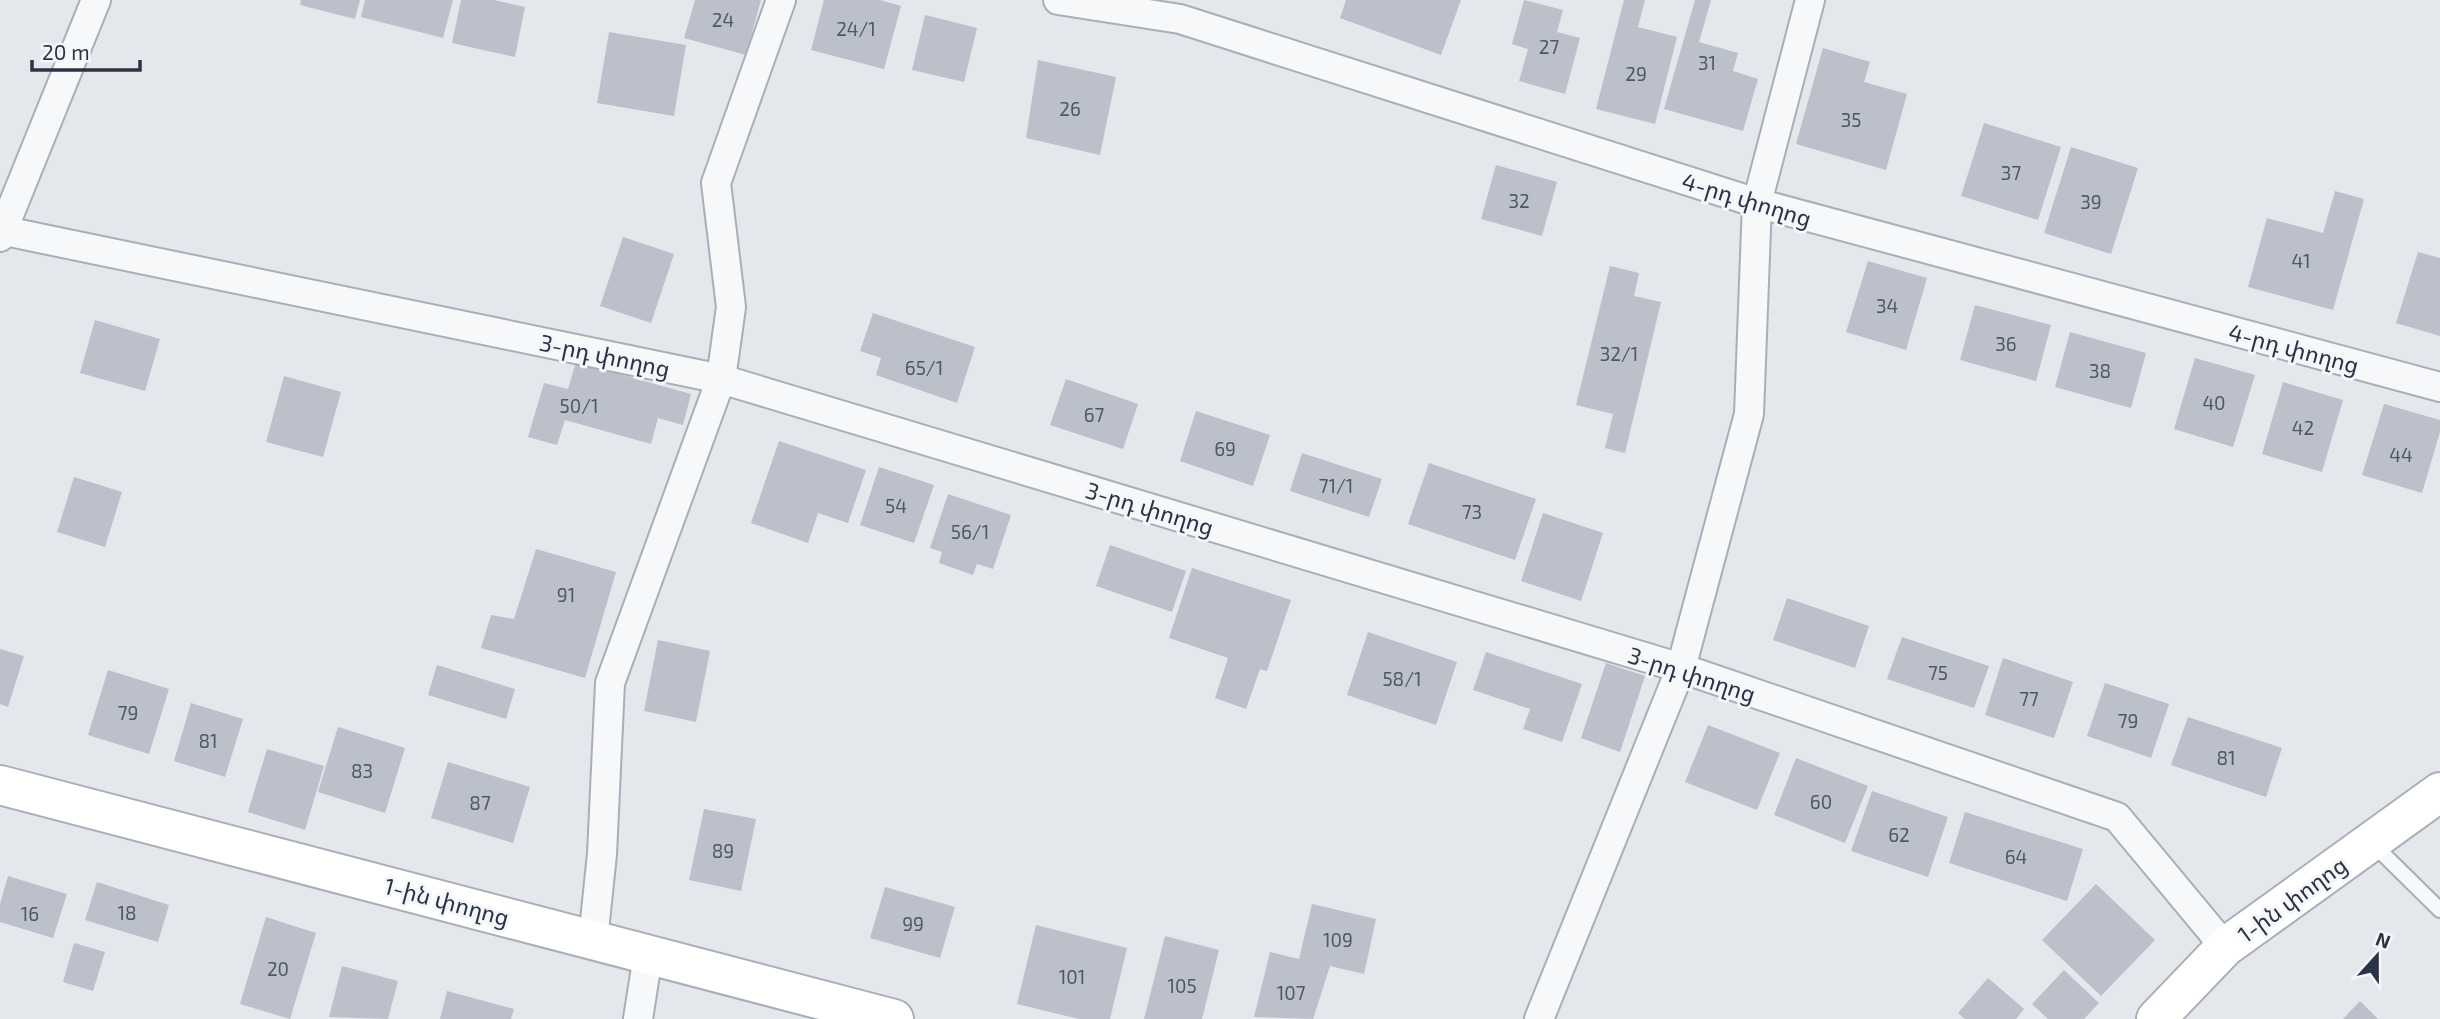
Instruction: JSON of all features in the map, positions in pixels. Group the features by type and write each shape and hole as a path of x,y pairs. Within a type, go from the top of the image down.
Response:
{"main road":[{"name":"1-ին փողոց","path":"0,785 894,1019"},
{"name":"1-ին փողոց","path":"2156,1019 2225,947 2440,792"}],"street":[{"path":"1,233 96,0"},
{"path":"593,940 602,854 610,683 721,379 731,307 716,183 781,0"},
{"name":"4-րդ փողոց","path":"1058,0 1180,19 1756,203 2440,387"},
{"path":"1539,1019 1681,668 1749,414 1756,203 1810,0"},
{"name":"3-րդ փողոց","path":"1,233 721,379 1681,668 2117,817 2225,947"},
{"path":"638,1019 648,955"}],"lane":[{"path":"2371,842 2440,910"}],"building":[{"path":"301,0 360,0 355,19 300,5"},
{"path":"365,0 453,0 443,38 361,17"},
{"path":"461,0 494,0 525,7 515,57 452,43"},
{"path":"695,0 761,0 746,55 684,38"},
{"path":"824,0 880,0 901,6 884,69 811,50"},
{"path":"1346,0 1461,0 1441,55 1340,18"},
{"path":"1524,0 1563,10 1557,32 1580,38 1565,94 1519,81 1528,49 1512,44"},
{"path":"1624,0 1645,0 1638,27 1677,37 1655,124 1596,109"},
{"path":"1695,0 1711,0 1699,42 1738,53 1733,71 1758,79 1743,131 1664,109"},
{"path":"925,15 977,28 964,82 912,70"},
{"path":"609,32 686,45 674,116 597,103"},
{"path":"1823,48 1870,62 1864,82 1907,94 1886,170 1796,144"},
{"path":"1038,60 1116,77 1100,155 1026,138"},
{"path":"1984,123 2061,147 2038,220 1961,196"},
{"path":"2071,147 2138,168 2111,254 2044,233"},
{"path":"1496,165 1557,182 1542,236 1481,219"},
{"path":"2335,191 2364,199 2333,310 2248,287 2267,218 2323,233"},
{"path":"623,237 674,254 651,323 600,306"},
{"path":"2418,252 2440,258 2440,336 2396,323"},
{"path":"1868,261 1927,278 1906,350 1846,332"},
{"path":"1610,266 1639,273 1634,296 1661,302 1625,453 1605,448 1613,414 1576,405"},
{"path":"1975,305 2051,325 2036,381 1960,360"},
{"path":"873,313 975,347 957,403 876,375 881,358 860,351"},
{"path":"95,320 160,339 145,391 80,373"},
{"path":"2070,332 2146,353 2131,408 2055,387"},
{"path":"2195,358 2255,375 2233,447 2174,429"},
{"path":"576,362 691,394 683,425 658,418 651,444 565,420 557,445 528,437 544,383 568,389"},
{"path":"284,376 341,392 323,457 266,442"},
{"path":"1066,379 1138,404 1123,449 1050,425"},
{"path":"2283,382 2343,400 2322,472 2262,454"},
{"path":"2384,404 2440,420 2440,432 2422,493 2362,475"},
{"path":"1196,411 1270,435 1253,486 1180,461"},
{"path":"779,441 866,470 848,523 818,513 808,543 751,523"},
{"path":"1302,453 1382,479 1369,517 1290,491"},
{"path":"1429,463 1536,499 1515,560 1408,524"},
{"path":"879,467 934,485 914,543 860,525"},
{"path":"74,477 122,492 105,547 57,532"},
{"path":"948,494 1011,515 993,569 977,564 973,575 939,563 942,552 930,548"},
{"path":"1543,513 1603,533 1581,601 1521,581"},
{"path":"1110,545 1186,571 1172,612 1096,586"},
{"path":"536,549 616,572 585,678 481,648 491,615 514,619"},
{"path":"1192,568 1291,600 1267,671 1260,669 1246,709 1215,698 1228,658 1169,638"},
{"path":"1787,598 1869,626 1855,668 1773,640"},
{"path":"1368,632 1457,662 1436,725 1347,695"},
{"path":"1902,637 1989,666 1974,708 1887,679"},
{"path":"658,640 710,651 696,722 644,711"},
{"path":"0,649 24,656 8,707 0,704"},
{"path":"1486,652 1582,684 1562,742 1523,729 1530,709 1473,690"},
{"path":"2003,658 2073,682 2054,738 1985,715"},
{"path":"1606,663 1645,676 1620,752 1581,738"},
{"path":"437,665 515,689 506,719 428,695"},
{"path":"108,670 169,689 149,754 88,735"},
{"path":"2105,683 2169,704 2151,758 2087,736"},
{"path":"191,703 243,719 225,777 174,761"},
{"path":"2188,717 2282,748 2266,797 2171,765"},
{"path":"1708,725 1780,753 1757,810 1685,782"},
{"path":"338,727 405,748 385,813 318,792"},
{"path":"267,749 324,766 305,830 248,812"},
{"path":"1796,758 1868,786 1845,843 1774,815"},
{"path":"448,762 530,787 513,843 431,818"},
{"path":"1872,791 1948,817 1928,877 1851,851"},
{"path":"704,809 756,819 741,891 689,880"},
{"path":"1965,812 2083,849 2067,901 1949,863"},
{"path":"8,876 67,894 53,938 0,922 0,904"},
{"path":"97,882 169,905 158,942 85,920"},
{"path":"2096,884 2155,940 2101,996 2042,940"},
{"path":"885,887 955,907 940,958 870,938"},
{"path":"1312,904 1376,919 1364,974 1330,966 1313,1019 1254,1017 1270,952 1299,959"},
{"path":"266,917 316,933 290,1019 240,1004"},
{"path":"1036,925 1127,948 1110,1019 1079,1019 1017,1004"},
{"path":"1165,936 1219,950 1202,1019 1144,1019"},
{"path":"74,943 105,952 93,991 63,982"},
{"path":"342,966 398,981 388,1019 329,1017"},
{"path":"2064,970 2099,1003 2084,1019 2048,1019 2032,1004"},
{"path":"1988,978 2024,1009 2016,1019 1965,1019 1958,1013"},
{"path":"447,991 514,1009 511,1019 440,1019"},
{"path":"2360,1001 2378,1019 2343,1019"}]}
